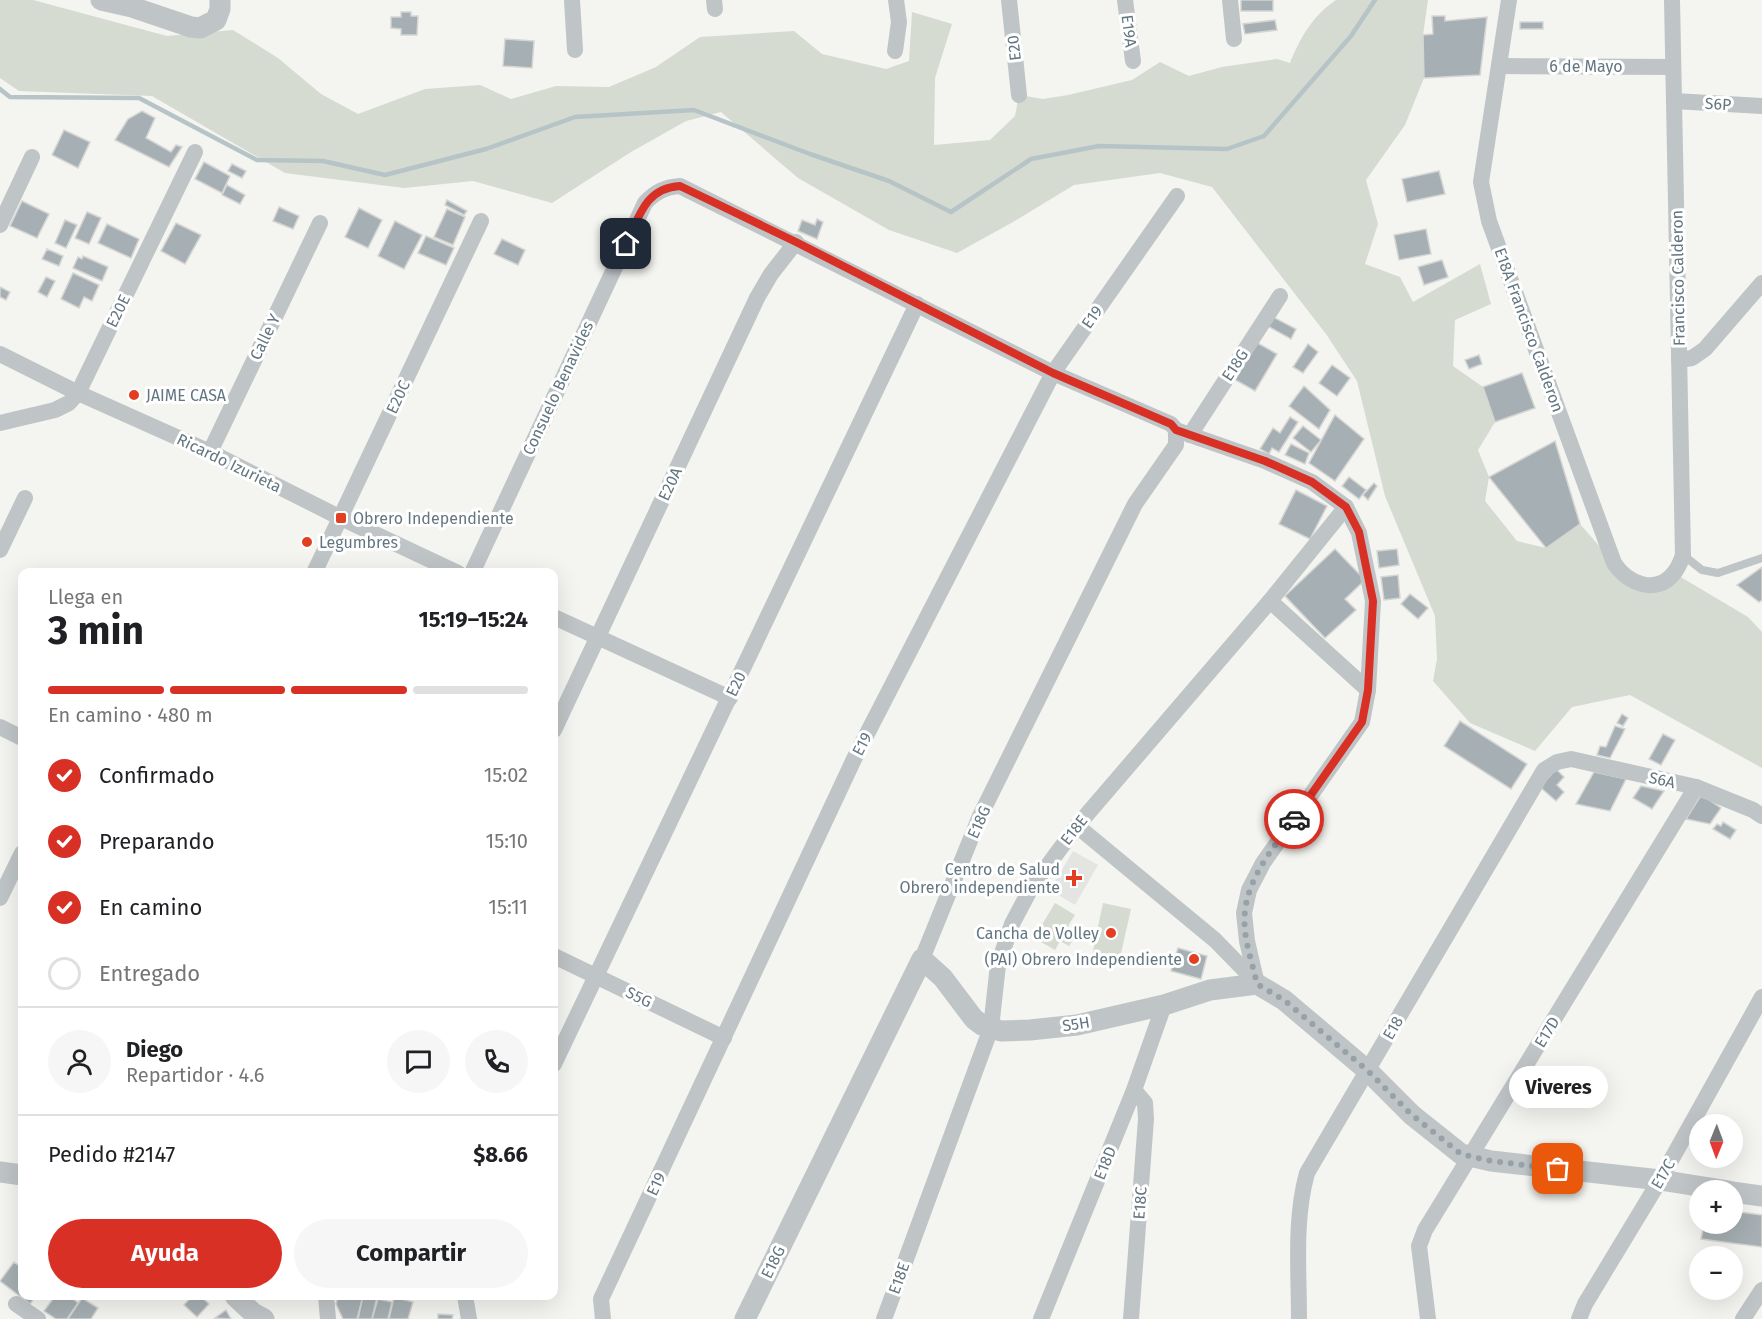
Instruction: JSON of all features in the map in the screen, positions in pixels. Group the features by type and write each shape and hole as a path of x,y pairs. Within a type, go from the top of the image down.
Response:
{"street":[{"path":"101,0 200,28 216,20 220,0"},
{"path":"572,0 575,50"},
{"path":"895,51 899,22 896,0"},
{"name":"E20","path":"1009,0 1019,95"},
{"name":"E19A","path":"1125,0 1133,61"},
{"path":"1230,0 1234,39"},
{"name":"E18A Francisco Calderon","path":"1509,0 1481,182 1489,221 1614,563 1620,573 1644,586 1660,583 1674,573 1683,555"},
{"name":"Francisco Calderon","path":"1672,0 1683,555"},
{"name":"6 de Mayo","path":"1500,66 1673,67"},
{"name":"S6P","path":"1674,101 1762,106"},
{"name":"E20E","path":"0,423 55,410 69,403 78,393 195,152"},
{"path":"0,225 32,156"},
{"name":"Consuelo Benavides","path":"474,568 645,203 652,195 661,189 680,186 796,242"},
{"name":"E19","path":"603,1319 602,1299 854,759 1053,373 1177,196"},
{"name":"E20C","path":"316,568 481,221"},
{"name":"Calle Y","path":"210,452 320,223"},
{"path":"796,242 1053,373 1171,424 1183,432 1265,461 1312,482 1346,507 1359,532 1373,601 1368,690 1362,722 1263,863 1250,890 1244,913 1247,941 1257,984"},
{"name":"E20A","path":"558,722 757,298 771,274 796,242"},
{"path":"1679,360 1692,358 1705,349 1762,283"},
{"name":"E18G","path":"745,1319 922,959 980,816 1136,504 1183,432 1280,296"},
{"name":"E20","path":"558,1055 917,304"},
{"name":"Ricardo Izurieta","path":"0,354 78,393 210,452 447,568"},
{"path":"0,550 25,498"},
{"name":"E18E","path":"884,1319 991,1028 998,965 1012,924 1030,888 1077,826 1270,601 1346,507"},
{"path":"1270,601 1368,690"},
{"path":"558,619 730,698"},
{"path":"0,727 18,736"},
{"name":"S6A","path":"1557,762 1571,759 1696,787 1753,810 1762,816"},
{"name":"E18","path":"1299,1319 1299,1221 1301,1196 1307,1173 1544,770 1557,762"},
{"name":"E17D","path":"1428,1319 1419,1246 1425,1230 1696,787"},
{"path":"1077,826 1215,940 1257,984 1284,1000 1368,1071 1412,1115 1454,1149 1470,1158 1689,1184"},
{"path":"0,898 18,861"},
{"name":"S5G","path":"558,959 724,1038"},
{"path":"922,959 943,978 974,1019 991,1028"},
{"name":"S5H","path":"991,1028 1001,1031 1030,1030 1077,1025 1164,1005 1210,990 1257,984"},
{"name":"E17C","path":"1579,1319 1585,1304 1660,1180 1762,997"},
{"name":"E18D","path":"1041,1319 1134,1090 1164,1005"},
{"name":"E18C","path":"1131,1319 1146,1119 1144,1103 1134,1090"},
{"path":"0,1172 18,1174"},
{"path":"1743,1193 1762,1196"},
{"path":"1743,1319 1762,1290"},
{"path":"240,1300 264,1319"},
{"path":"326,1300 328,1319"},
{"path":"466,1300 469,1319"},
{"path":"16,1304 38,1319"}],"lane":[{"path":"1683,555 1702,570 1718,573 1762,558"}],"shaded area":[{"path":"0,0 33,0 167,36 233,30 278,58 321,94 358,114 425,89 480,85 511,99 556,86 609,87 656,67 700,37 794,31 822,54 886,69 909,61 912,12 952,24 935,78 934,145 990,140 1015,116 1019,95 1043,99 1068,95 1132,80 1160,62 1189,76 1222,67 1277,59 1290,63 1308,28 1336,0 1428,0 1423,35 1424,78 1405,125 1366,180 1378,224 1365,264 1400,277 1413,302 1480,264 1491,304 1455,320 1453,366 1483,387 1495,422 1478,450 1489,477 1485,501 1517,541 1546,548 1580,524 1614,563 1644,586 1674,573 1748,617 1762,632 1762,768 1630,695 1572,707 1535,751 1470,723 1433,681 1437,659 1435,616 1385,496 1357,381 1326,334 1212,187 1160,173 1074,185 957,253 889,230 798,178 721,112 686,121 631,152 552,203 473,181 404,188 285,173 152,96 19,91 0,78"},
{"name":"Centro de Salud Obrero independiente","path":"1073,851 1098,865 1075,905 1050,890"},
{"name":"Cancha de Volley","path":"1055,903 1075,915 1068,926 1078,932 1069,946 1060,941 1055,950 1034,938"},
{"name":"Cancha de Volley","path":"1103,903 1131,909 1119,962 1092,956"}],"building":[{"path":"1241,0 1273,0 1273,11 1241,11"},
{"path":"401,12 411,12 411,16 418,16 417,35 401,35 401,29 391,28 391,17 401,17"},
{"path":"1432,16 1445,16 1445,21 1487,17 1480,75 1424,78 1423,35 1433,34"},
{"path":"1275,20 1277,30 1245,34 1243,24"},
{"path":"1520,22 1543,22 1543,29 1520,29"},
{"path":"505,39 534,41 532,68 503,66"},
{"path":"142,111 155,118 146,138 171,152 176,145 182,147 169,167 115,140 128,119"},
{"path":"64,130 90,142 78,168 52,155"},
{"path":"204,162 230,176 222,193 195,179"},
{"path":"232,164 246,171 242,178 228,171"},
{"path":"1439,171 1445,194 1407,202 1402,179"},
{"path":"227,185 245,195 240,204 222,195"},
{"path":"447,200 467,211 464,215 445,205"},
{"path":"22,201 49,214 37,238 10,226"},
{"path":"279,207 299,216 293,229 273,221"},
{"path":"359,208 382,220 368,248 345,237"},
{"path":"447,209 465,217 453,245 434,237"},
{"path":"87,212 101,218 89,244 75,238"},
{"path":"817,219 823,222 817,239 798,231 802,220 815,225"},
{"path":"65,220 77,225 66,248 55,243"},
{"path":"395,221 422,235 404,269 378,256"},
{"path":"176,223 201,235 185,264 161,251"},
{"path":"107,224 139,239 131,258 98,243"},
{"path":"1426,229 1431,254 1399,260 1394,235"},
{"path":"426,236 454,248 446,265 418,253"},
{"path":"502,239 525,250 518,265 494,254"},
{"path":"47,249 63,256 59,266 42,259"},
{"path":"83,256 108,267 102,281 73,268 78,257 82,259"},
{"path":"1442,260 1448,277 1424,285 1418,267"},
{"path":"73,273 99,285 92,301 84,297 79,308 61,299"},
{"path":"46,277 55,281 47,297 38,292"},
{"path":"0,287 10,292 6,300 0,297"},
{"path":"1269,315 1296,329 1291,339 1264,324"},
{"path":"1254,341 1277,354 1255,391 1232,378"},
{"path":"1308,344 1318,352 1303,373 1293,367"},
{"path":"1479,355 1482,364 1469,369 1465,360"},
{"path":"1332,365 1350,378 1337,396 1319,383"},
{"path":"1522,373 1535,408 1495,422 1483,387"},
{"path":"1304,386 1330,410 1319,429 1289,406"},
{"path":"1335,415 1364,439 1335,481 1309,463"},
{"path":"1290,417 1298,422 1279,452 1272,448 1269,454 1260,449 1273,428 1280,433"},
{"path":"1303,426 1321,440 1311,452 1293,438"},
{"path":"1555,441 1580,524 1546,548 1489,477"},
{"path":"1291,444 1309,453 1305,464 1285,455"},
{"path":"1349,477 1366,490 1359,499 1342,486"},
{"path":"1374,483 1377,486 1368,500 1363,495"},
{"path":"1296,490 1327,506 1310,539 1279,524"},
{"path":"1335,549 1365,580 1345,599 1356,610 1325,638 1285,596"},
{"path":"1397,549 1399,565 1379,568 1377,551"},
{"path":"1762,567 1762,600 1759,602 1737,585"},
{"path":"1398,575 1400,598 1384,600 1381,577"},
{"path":"1410,594 1428,608 1418,619 1401,604"},
{"path":"1622,714 1628,718 1623,726 1617,723"},
{"path":"1460,721 1527,764 1511,789 1444,746"},
{"path":"1615,726 1625,729 1610,758 1597,755 1600,746 1606,747"},
{"path":"1663,734 1675,740 1661,765 1649,759"},
{"path":"1556,769 1564,777 1557,785 1564,792 1556,801 1540,787"},
{"path":"1594,772 1626,779 1610,811 1576,804"},
{"path":"1641,786 1664,791 1652,809 1633,798"},
{"path":"1700,797 1706,798 1721,808 1710,824 1686,819"},
{"path":"1723,822 1736,830 1730,839 1713,829 1717,824 1721,826"},
{"path":"1178,948 1207,956 1201,979 1171,971"},
{"path":"1743,1212 1762,1215 1762,1247 1701,1239 1702,1234 1743,1234"},
{"path":"14,1262 18,1265 18,1295 0,1281"},
{"path":"52,1300 75,1300 78,1303 67,1319 56,1319 44,1311"},
{"path":"81,1300 85,1300 98,1308 91,1319 68,1319"},
{"path":"188,1300 205,1300 209,1304 197,1317 184,1305"},
{"path":"337,1300 362,1300 357,1319 343,1319 336,1304"},
{"path":"362,1300 376,1300 372,1319 358,1319"},
{"path":"378,1300 392,1302 388,1319 372,1319"},
{"path":"393,1300 413,1302 408,1319 389,1319"},
{"path":"226,1310 231,1319 215,1318"},
{"path":"438,1314 453,1315 452,1319 438,1319"}],"waterway":[{"path":"0,89 10,97 139,98 257,160 323,161 385,175 486,149 575,117 694,110 889,181 951,212 1031,159 1099,146 1227,149 1264,136 1351,36 1375,0"}],"way so far":[{"path":"1294,819 1263,863 1250,890 1244,913 1247,941 1257,984 1284,1000 1368,1071 1412,1115 1461,1154 1470,1158 1558,1169"}],"place":[{"name":"JAIME CASA","path":"134,395"},
{"name":"Obrero Independiente","path":"341,518"},
{"name":"Legumbres","path":"307,542"},
{"name":"Centro de Salud Obrero independiente","path":"1074,878"},
{"name":"Cancha de Volley","path":"1111,933"},
{"name":"(PAI) Obrero Independiente","path":"1194,959"},
{"name":"Viveres","path":"1558,1169"}],"route":[{"path":"626,244 645,203 652,195 661,189 680,186 796,242 1053,373 1171,424 1176,430 1265,461 1312,482 1346,507 1359,532 1373,601 1368,690 1362,722 1294,819"}]}
